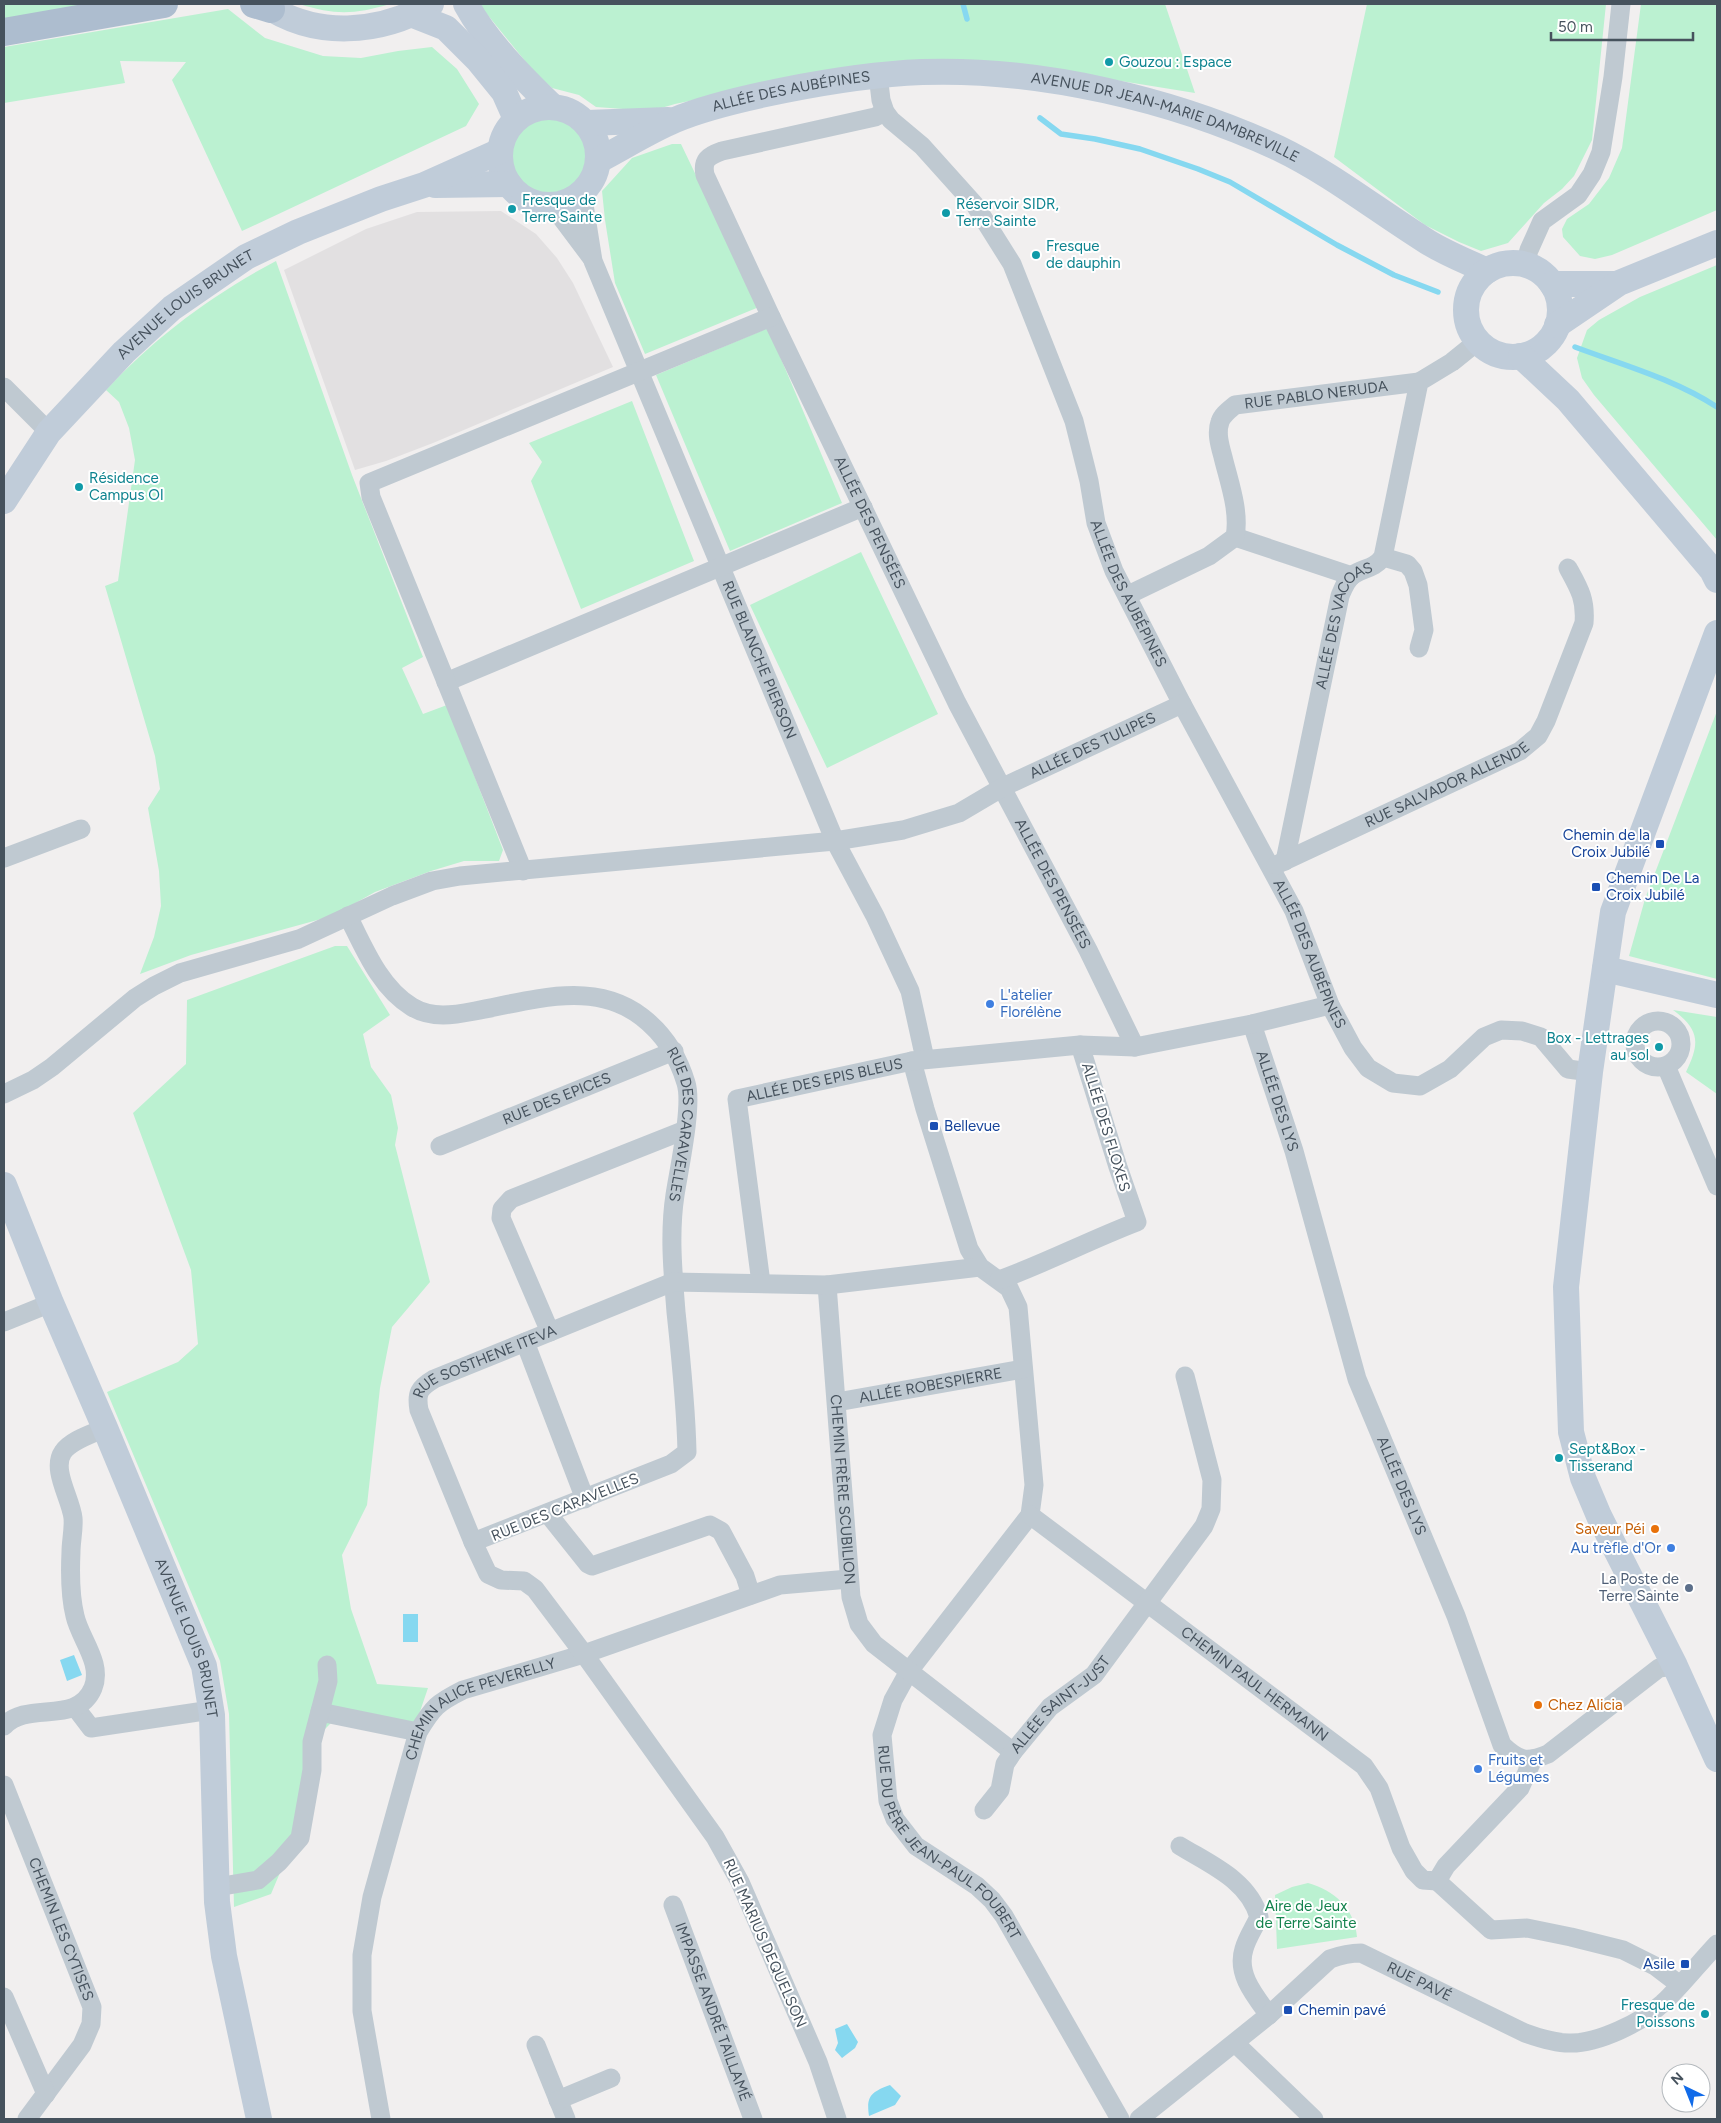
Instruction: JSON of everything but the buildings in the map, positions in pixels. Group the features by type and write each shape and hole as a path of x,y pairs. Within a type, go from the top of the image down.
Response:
{"main road":[{"path":"4,32 164,4"}],"street":[{"path":"466,4 474,18 522,77 552,106"},
{"path":"1525,264 1542,221 1578,195 1592,174 1601,152 1613,77 1620,4"},
{"path":"263,5 298,21 326,28 356,29 385,24 422,9 446,28 478,60 504,92 516,119"},
{"name":"AVENUE DR JEAN-MARIE DAMBREVILLE","path":"878,75 923,72 1008,76 1111,92 1178,109 1245,134 1314,167 1424,240 1487,271"},
{"name":"ALLÉE DES AUBÉPINES","path":"599,160 676,120 770,93 820,83 878,75 881,100 886,112 892,120 935,160 975,205 1012,264 1074,421 1089,481 1096,523 1114,571 1128,595 1182,704 1278,865 1330,1005 1353,1048 1368,1068 1393,1083 1420,1086 1450,1069 1484,1037 1501,1030 1522,1031 1541,1037 1568,1068 1590,1072"},
{"path":"552,106 565,108 577,114 586,123 594,134 598,146 599,160 593,177 582,192 569,201 552,205 536,203 520,196 503,174 500,151 503,139 516,119 539,107 552,106"},
{"name":"ALLÉE DES PENSÉES","path":"886,112 866,119 722,151 712,155 706,161 703,166 705,176 771,317 958,703 1088,950 1135,1048"},
{"name":"ALLÉE DES AUBÉPINES","path":"586,123 676,120"},
{"name":"AVENUE LOUIS BRUNET","path":"4,500 49,432 124,352 172,308 246,257 298,232 381,199 424,185 500,151"},
{"name":"AVENUE LOUIS BRUNET","path":"424,185 509,184"},
{"name":"RUE BLANCHE PIERSON","path":"582,192 593,260 638,372 835,841 875,916 910,992 919,1060"},
{"name":"RUE BLANCHE PIERSON","path":"552,205 593,260"},
{"name":"AVENUE DR JEAN-MARIE DAMBREVILLE","path":"1424,240 1469,294"},
{"path":"1568,400 1553,360 1553,332 1559,304 1552,284 1545,276 1525,264 1505,264 1487,271 1479,277 1469,294 1466,315 1468,326 1478,341 1489,351 1499,355 1521,356 1541,347 1553,332 1619,283 1717,243"},
{"path":"1552,284 1619,283"},
{"path":"524,871 371,497 369,483 771,317"},
{"path":"1418,382 1452,362 1478,341"},
{"path":"1521,356 1568,400 1712,570 1717,580"},
{"name":"RUE PABLO NERUDA","path":"1235,537 1237,529 1234,501 1218,437 1219,423 1225,413 1235,405 1418,382"},
{"name":"ALLÉE DES VACOAS","path":"1278,865 1340,596 1345,584 1352,576 1376,566 1383,557 1418,382"},
{"path":"4,389 49,432"},
{"path":"446,682 863,507"},
{"path":"1128,595 1209,556 1235,537 1352,576"},
{"path":"1383,557 1407,564 1413,571 1418,585 1424,630 1420,648"},
{"name":"RUE SALVADOR ALLENDE","path":"1278,865 1520,751 1538,736 1546,721 1584,623 1585,608 1582,593 1568,568"},
{"path":"1717,633 1613,912 1590,1072 1566,1287 1571,1432 1583,1478 1599,1516 1675,1666 1717,1760"},
{"name":"ALLÉE DES TULIPES","path":"4,1094 33,1080 52,1067 135,998 154,986 180,974 299,939 392,896 432,882 460,876 835,841 903,830 959,813 1003,787 1182,704"},
{"path":"4,858 81,828"},
{"name":"RUE DES CARAVELLES","path":"348,916 386,984 399,998 413,1008 430,1014 451,1015 555,996 581,994 603,997 631,1009 654,1027 674,1051 687,1085 685,1130 671,1218 673,1282 688,1452 671,1464 473,1542"},
{"path":"1605,969 1717,995"},
{"name":"ALLÉE DES FLOXES","path":"999,1280 1137,1222 1118,1168 1080,1045 1135,1048 1252,1024 1330,1005"},
{"name":"ALLÉE DES LYS","path":"1252,1024 1294,1152 1357,1379 1456,1616 1502,1746 1515,1757 1533,1760"},
{"path":"1030,1515 1034,1485 1018,1307 1009,1288 980,1266 969,1249 925,1109 919,1060 1080,1045"},
{"name":"RUE DES EPICES","path":"440,1146 674,1051"},
{"name":"ALLÉE DES EPIS BLEUS","path":"762,1283 738,1099 919,1060"},
{"path":"1666,1066 1717,1186"},
{"path":"550,1332 501,1218 502,1208 511,1199 685,1130"},
{"name":"AVENUE LOUIS BRUNET","path":"4,1185 51,1303 204,1666 211,1710 217,1887 224,1956 259,2119"},
{"path":"673,1282 827,1285 980,1266"},
{"name":"RUE SOSTHENE ITEVA","path":"473,1542 419,1410 417,1397 423,1386 434,1379 673,1282"},
{"name":"CHEMIN FRÈRE SCUBILION","path":"827,1285 849,1579 851,1597 860,1624 874,1644 1013,1752"},
{"path":"4,1322 51,1303"},
{"path":"525,1342 586,1499"},
{"name":"ALLÉE ROBESPIERRE","path":"837,1402 1023,1369"},
{"name":"ALLÉE SAINT-JUST","path":"984,1810 1000,1790 1005,1764 1013,1752 1050,1707 1094,1675 1146,1602 1204,1526 1211,1509 1212,1480 1185,1376"},
{"path":"4,1726 8,1721 24,1714 59,1712 75,1707 85,1700 93,1688 94,1662 75,1617 72,1596 71,1553 73,1518 68,1496 60,1478 59,1462 62,1453 69,1446 105,1428"},
{"path":"548,1514 588,1564 592,1566 710,1525 721,1531 745,1576 751,1595"},
{"name":"CHEMIN PAUL HERMANN","path":"1030,1515 1364,1766 1379,1788 1401,1848 1414,1871 1423,1880 1437,1882 1491,1930 1526,1928 1623,1950 1655,1966 1680,1985"},
{"name":"RUE DU PÈRE JEAN-PAUL FOUBERT","path":"1030,1515 909,1671 893,1700 882,1735 888,1801 895,1819 916,1846 977,1886 992,1900 1004,1916 1120,2119"},
{"name":"RUE MARIUS DEQUELSON","path":"473,1542 488,1574 501,1580 516,1580 529,1585 584,1654 715,1837 740,1882 818,2062 837,2119"},
{"name":"CHEMIN ALICE PEVERELLY","path":"381,2119 362,2011 362,1955 372,1897 418,1732 432,1710 445,1699 463,1690 584,1654 780,1585 849,1579"},
{"path":"217,1887 258,1880 279,1862 300,1838 312,1770 312,1742 328,1681 327,1665"},
{"path":"1437,1882 1446,1866 1520,1788 1533,1760 1548,1754 1659,1668 1675,1666"},
{"path":"75,1707 91,1728 211,1710"},
{"path":"320,1712 418,1732"},
{"name":"CHEMIN LES CYTISES","path":"4,1785 92,2007 91,2024 82,2045 27,2119"},
{"path":"1180,1846 1234,1880 1246,1891 1256,1905 1259,1917 1244,1948 1241,1964 1246,1980 1269,2015"},
{"name":"IMPASSE ANDRÉ TAILLAMÉ","path":"673,1905 753,2119"},
{"name":"RUE PAVÉ","path":"1139,2119 1269,2015 1330,1959 1350,1952 1361,1953 1525,2032 1548,2041 1570,2043 1593,2040 1640,2019 1662,2004 1717,1944"},
{"path":"4,1996 46,2094"},
{"path":"1235,2043 1314,2119"},
{"path":"536,2045 566,2119"},
{"path":"558,2100 611,2078"}],"shaded area":[{"path":"501,211 536,234 557,258 573,283 613,367 433,443 386,461 355,470 284,270 366,229 417,212"}],"green space":[{"path":"4,4 99,4 4,21"},
{"path":"299,4 390,4 354,12 334,12"},
{"path":"481,4 1165,4 1195,93 1028,66 784,81 675,104 651,111 596,107 579,95 552,88 534,72 482,8"},
{"path":"1367,4 1606,4 1592,140 1574,176 1562,189 1544,203 1508,243 1481,251 1459,242 1425,225 1334,157"},
{"path":"1641,4 1717,4 1717,210 1612,255 1595,259 1580,256 1563,237 1562,229 1567,219 1589,204 1609,178 1622,148"},
{"path":"228,9 265,38 323,56 361,58 432,47 457,69 479,104 466,126 242,231 172,80 186,62 120,61 125,83 4,103 4,47"},
{"path":"550,117 565,120 582,134 586,141 589,156 586,171 572,188 565,192 550,195 535,192 518,178 514,171 511,156 514,141 528,124 535,120"},
{"path":"672,144 681,144 759,307 645,354 615,283 602,191 632,158"},
{"path":"276,261 352,475 423,657 402,668 423,714 447,705 503,850 499,861 464,861 431,871 375,892 332,916 191,955 140,974 154,937 161,906 159,871 148,808 160,789 155,756 105,586 118,581 135,460 129,428 119,402 106,390 144,353 185,318 230,288"},
{"path":"1717,265 1717,540 1594,395 1582,378 1577,358 1587,330 1599,320 1640,297"},
{"path":"768,328 842,503 730,551 656,375"},
{"path":"632,401 694,561 581,609 531,481 542,462 529,443"},
{"path":"861,552 938,714 827,768 750,605"},
{"path":"1717,711 1717,979 1629,956 1645,899"},
{"path":"335,946 347,946 390,1015 363,1034 371,1067 391,1095 398,1128 395,1145 430,1282 392,1327 380,1388 367,1505 342,1555 351,1609 377,1684 428,1688 412,1735 331,1723 317,1737 319,1780 271,1894 234,1907 229,1714 220,1661 107,1392 178,1362 198,1344 191,1270 133,1113 186,1064 187,1000"},
{"path":"1673,1010 1717,1017 1717,1094 1686,1072 1694,1053 1695,1038 1688,1024"},
{"name":"Aire de Jeux de Terre Sainte","path":"1308,1883 1326,1890 1342,1902 1352,1918 1357,1937 1277,1949 1275,1895 1292,1887"}],"water":[{"path":"403,1614 418,1614 418,1642 403,1642"},
{"path":"74,1655 82,1675 67,1681 60,1660"},
{"path":"847,2024 858,2042 855,2048 842,2058 835,2050 838,2043 835,2029"},
{"path":"890,2085 901,2096 895,2105 869,2116 868,2104 871,2096 878,2090"}],"waterway":[{"path":"963,4 967,19"},
{"path":"1040,118 1061,134 1140,149 1230,182 1337,245 1394,275 1438,292"},
{"path":"1575,347 1666,380 1717,407"}],"place":[{"name":"Gouzou : Espace","path":"1109,62"},
{"name":"Fresque de Terre Sainte","path":"512,209"},
{"name":"Réservoir SIDR, Terre Sainte","path":"946,213"},
{"name":"Fresque de dauphin","path":"1036,255"},
{"name":"Résidence Campus OI","path":"79,487"},
{"name":"Chemin de la Croix Jubilé","path":"1660,844"},
{"name":"Chemin De La Croix Jubilé","path":"1596,887"},
{"name":"L'atelier Florélène","path":"990,1004"},
{"name":"Box - Lettrages au sol","path":"1659,1047"},
{"name":"Bellevue","path":"934,1126"},
{"name":"Sept&Box - Tisserand","path":"1559,1458"},
{"name":"Saveur Péi","path":"1655,1529"},
{"name":"Au trèfle d'Or","path":"1671,1548"},
{"name":"La Poste de Terre Sainte","path":"1689,1588"},
{"name":"Chez Alicia","path":"1538,1705"},
{"name":"Fruits et Légumes","path":"1478,1769"},
{"name":"Asile","path":"1685,1964"},
{"name":"Chemin pavé","path":"1288,2010"},
{"name":"Fresque de Poissons","path":"1705,2014"}]}
